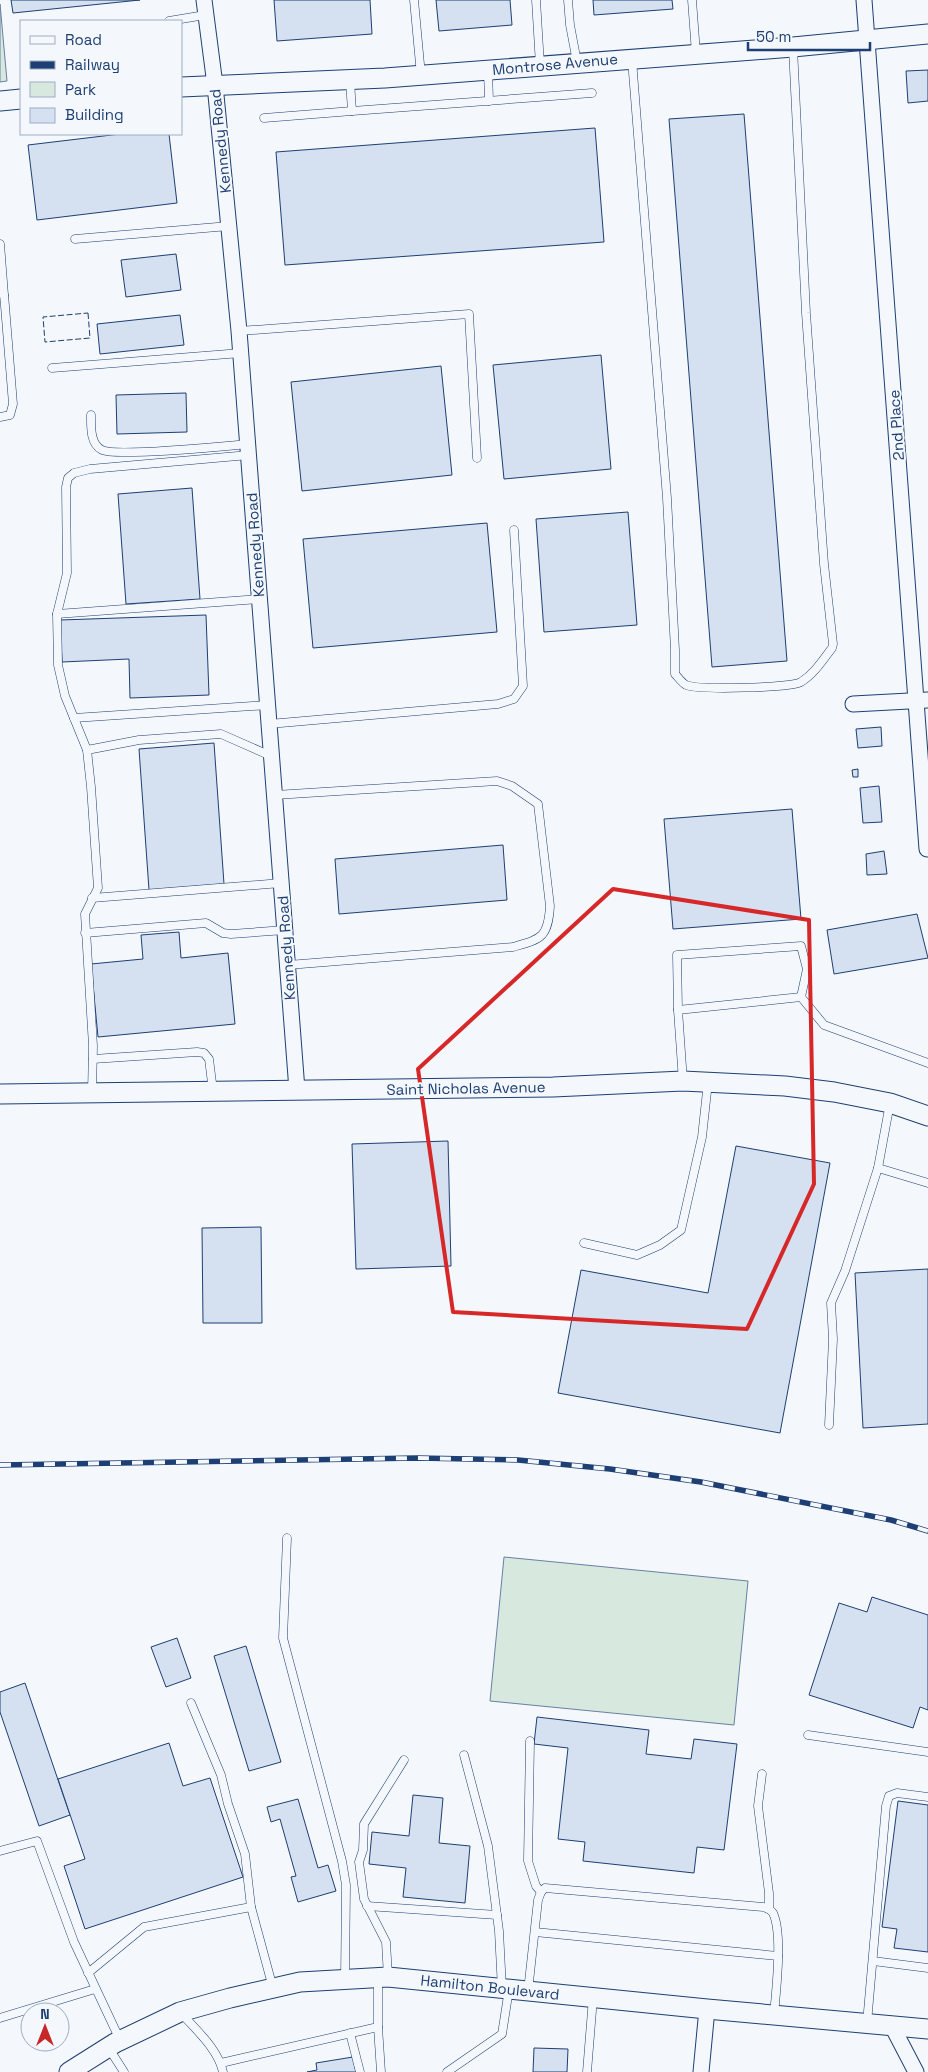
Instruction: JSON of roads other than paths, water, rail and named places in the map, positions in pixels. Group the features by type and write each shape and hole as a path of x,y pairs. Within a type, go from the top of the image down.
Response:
{"street":[{"name":"Kennedy Road","path":"204,0 215,85 241,353 297,1090"},
{"name":"2nd Place","path":"864,0 922,700 927,849"},
{"name":"Montrose Avenue","path":"182,87 421,75 793,47 928,34"},
{"path":"0,101 20,99"},
{"path":"853,704 922,700"},
{"name":"Saint Nicholas Avenue","path":"0,1094 553,1087 683,1081 785,1086 834,1092 890,1103 928,1116"},
{"name":"Hamilton Boulevard","path":"69,2072 114,2044 180,2012 300,1982 383,1977 707,2010 928,2029"},
{"path":"701,2072 707,2010"},
{"path":"892,2026 916,2072"}],"lane":[{"path":"414,0 421,75"},
{"path":"536,0 540,65"},
{"path":"568,0 570,25 577,62"},
{"path":"692,0 696,53"},
{"path":"175,20 205,15"},
{"path":"632,58 667,498 675,650 674,674 686,685 708,688 771,686 799,683 812,674 833,644 824,564 806,313 796,148 793,47"},
{"path":"488,69 489,101"},
{"path":"350,79 352,111"},
{"path":"264,118 592,93"},
{"path":"75,239 229,226"},
{"path":"0,244 2,293 13,404 10,415 0,418"},
{"path":"239,332 469,314 477,458"},
{"path":"52,368 241,353"},
{"path":"90,415 91,432 95,443 100,449 107,452 248,450"},
{"path":"92,1093 93,1059 84,914 98,888 91,787 87,750 65,696 58,665 57,614 67,573 66,487 68,478 74,473 90,469 248,450"},
{"path":"269,724 498,704 514,699 522,686 514,530"},
{"path":"57,614 260,599"},
{"path":"74,718 268,705"},
{"path":"87,750 139,740 221,734 272,756"},
{"path":"275,795 497,781 512,786 538,804 550,906 549,923 542,935 537,940 513,947 288,965"},
{"path":"92,898 282,883"},
{"path":"85,933 206,923 224,933 231,934 285,930"},
{"path":"683,1081 678,1010 677,955 801,946 807,969 801,997"},
{"path":"678,1010 801,997"},
{"path":"801,997 824,1025 928,1063"},
{"path":"93,1059 204,1053 209,1059 213,1091"},
{"path":"584,1243 637,1255 660,1245 680,1230 702,1137 708,1082"},
{"path":"829,1424 833,1339 831,1303 845,1270 878,1168 890,1103"},
{"path":"878,1168 928,1183"},
{"path":"287,1538 283,1638 345,1877 345,1980"},
{"path":"190,1703 221,1775 228,1804 245,1854 251,1907 273,1988"},
{"path":"808,1735 928,1752"},
{"path":"528,1991 540,1892 536,1886 528,1861 530,1741"},
{"path":"447,2072 502,2034 506,1989 488,1846 464,1755"},
{"path":"381,2072 378,2027 386,1942 364,1899 359,1862 363,1850 364,1824 404,1760"},
{"path":"762,1774 758,1806 778,1956 774,2015"},
{"path":"867,2024 886,1806 889,1796 897,1793 928,1797"},
{"path":"0,1851 37,1840 74,1942 95,1989 124,2072"},
{"path":"540,1892 550,1887 771,1911"},
{"path":"367,1906 497,1915"},
{"path":"88,1973 144,1928 251,1907"},
{"path":"535,1932 778,1956"},
{"path":"873,1961 928,1968"},
{"path":"0,2018 95,1989"},
{"path":"587,2072 593,1998"},
{"path":"180,2012 207,2041 221,2063 223,2072"},
{"path":"221,2063 378,2027"},
{"path":"350,2033 360,2072"}],"railway":[{"path":"0,1465 417,1458 518,1460 610,1469 701,1482 891,1520 928,1531"}]}
